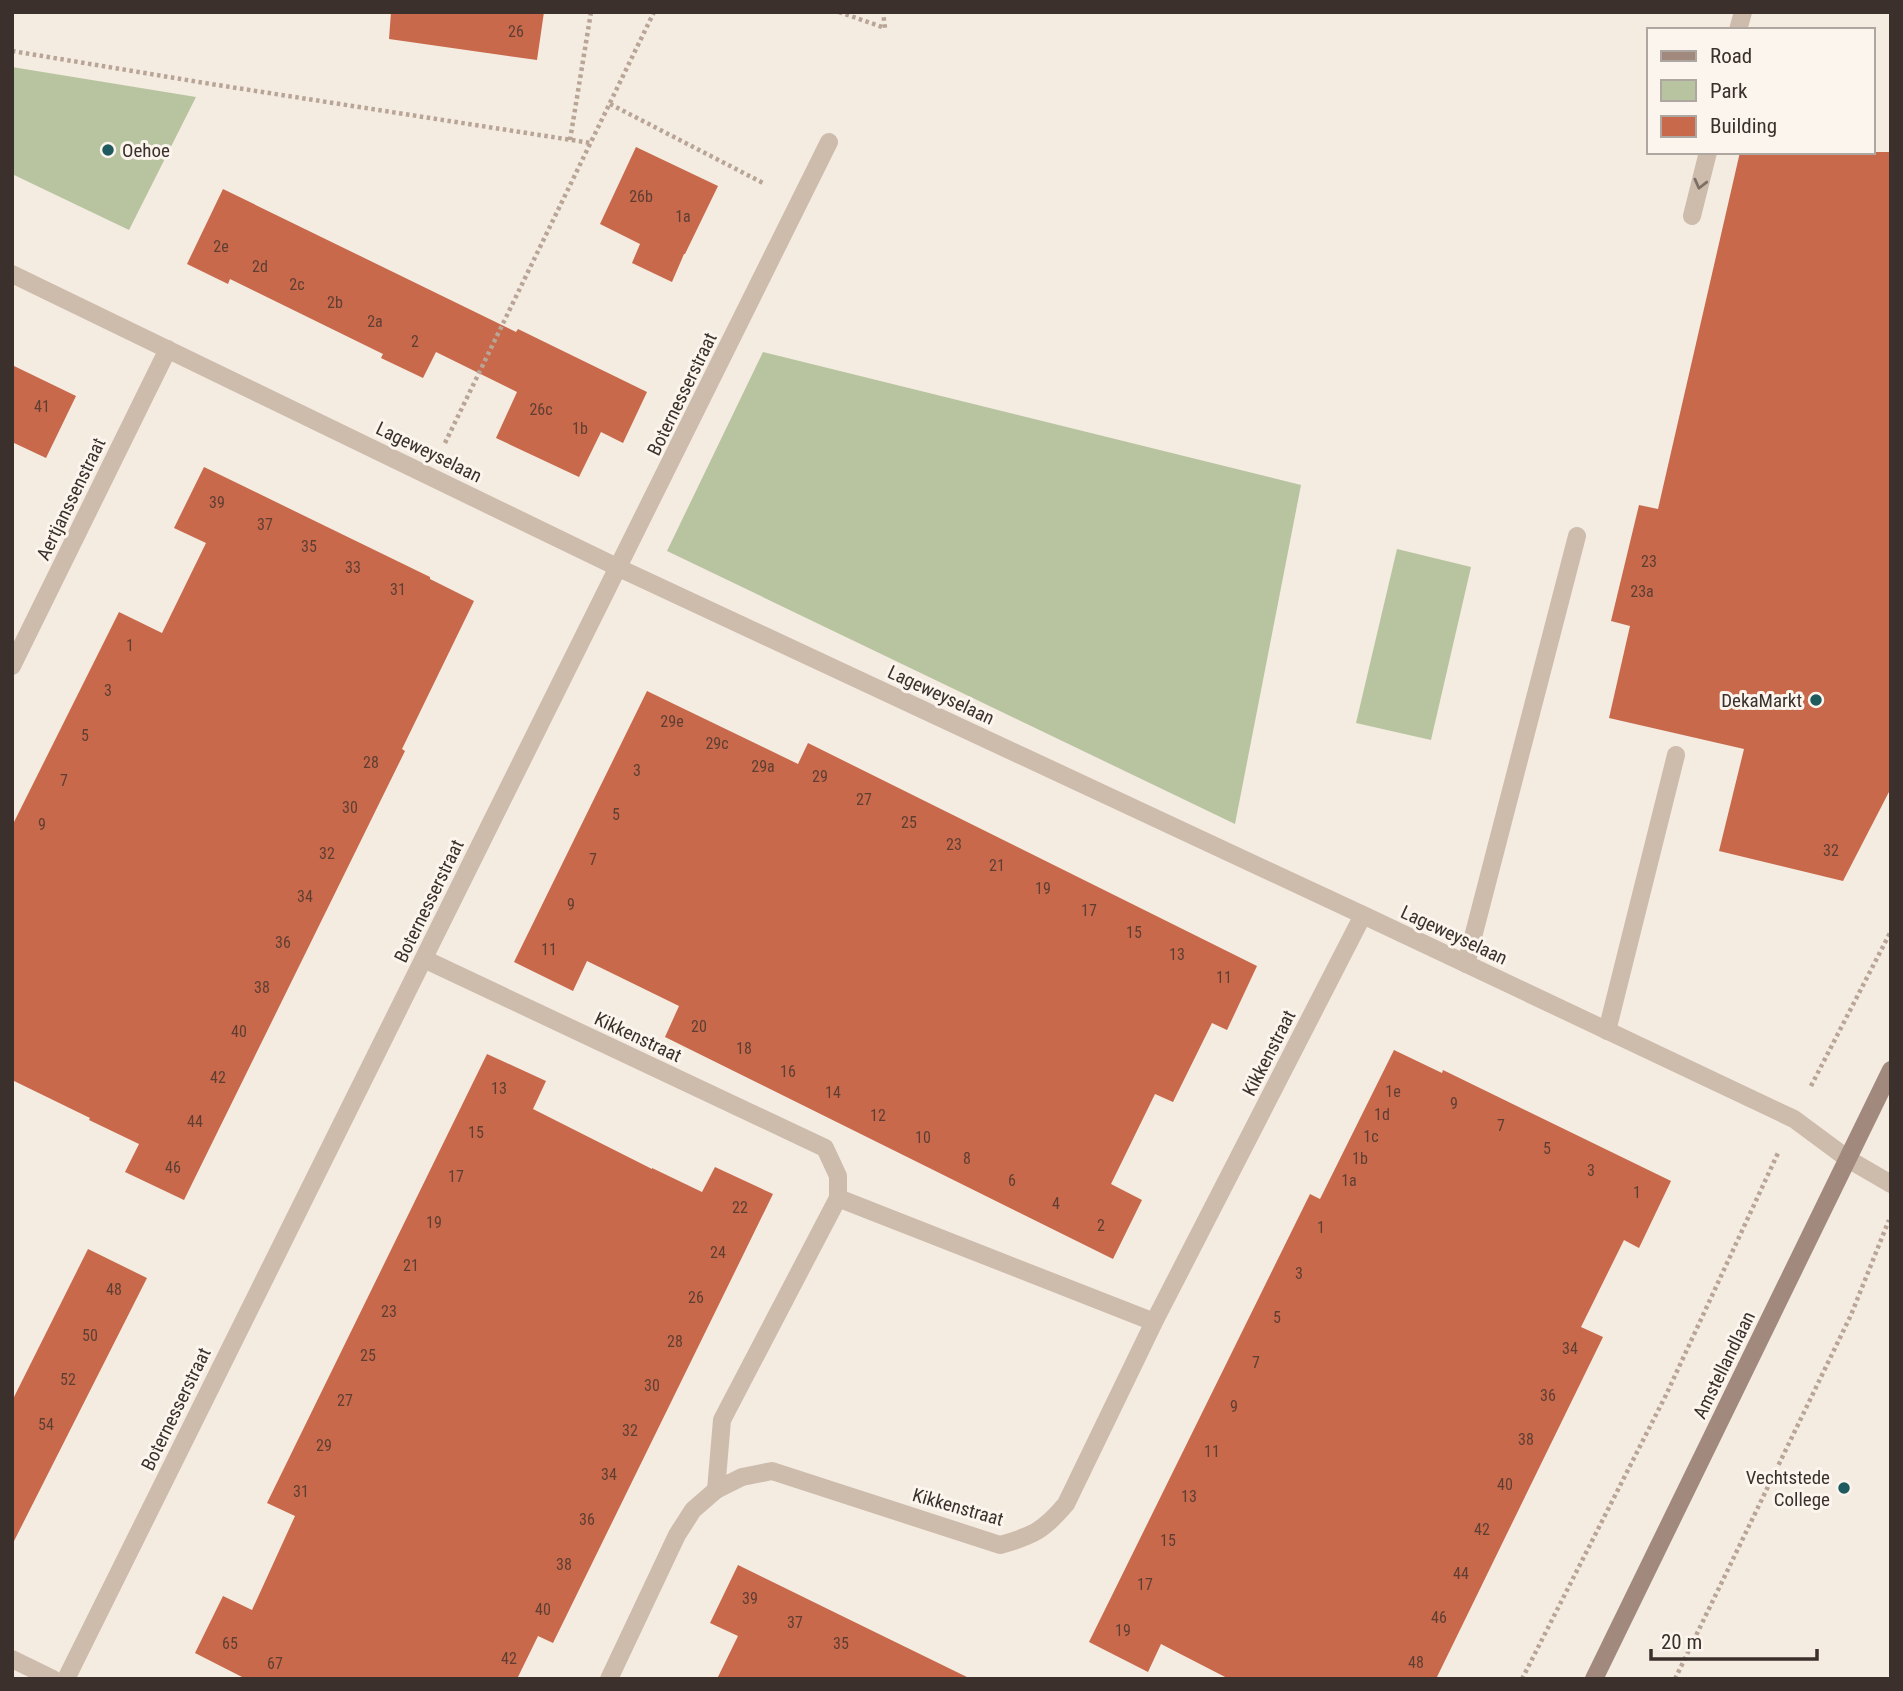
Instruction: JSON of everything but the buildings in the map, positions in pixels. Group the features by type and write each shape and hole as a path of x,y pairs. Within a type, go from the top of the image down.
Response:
{"main road":[{"name":"Amstellandlaan","path":"1594,1679 1891,1070"}],"street":[{"name":"Boternesserstraat","path":"66,1679 829,142"},
{"path":"1692,216 1708,154"},
{"name":"Lageweyselaan","path":"12,274 619,568 1794,1119 1847,1159 1891,1184"},
{"name":"Aertjanssenstraat","path":"12,666 168,349"},
{"path":"1466,964 1577,536"},
{"path":"1607,1031 1676,755"},
{"name":"Kikkenstraat","path":"609,1679 677,1535 693,1510 716,1490 742,1477 772,1471 1000,1545 1025,1538 1049,1524 1066,1504 1154,1322 1363,915"},
{"name":"Kikkenstraat","path":"424,959 825,1148 838,1176 838,1198"},
{"path":"716,1490 722,1420 838,1198 1154,1322"},
{"path":"12,1659 53,1679"}],"path":[{"path":"570,140 591,12"},
{"path":"429,475 654,12"},
{"path":"839,12 885,28 883,12"},
{"path":"12,51 211,85 591,143"},
{"path":"610,104 800,202"},
{"path":"1522,1679 1665,1395 1794,1119 1891,931"},
{"path":"1675,1679 1851,1315 1891,1214"}],"green space":[{"path":"12,67 196,97 129,230 12,174"},
{"path":"763,352 1301,485 1235,824 667,551"},
{"path":"1397,549 1471,567 1431,740 1356,723"}],"place":[{"name":"Oehoe","path":"108,150"},
{"name":"DekaMarkt","path":"1816,700"},
{"name":"Vechtstede College","path":"1844,1488"}]}
